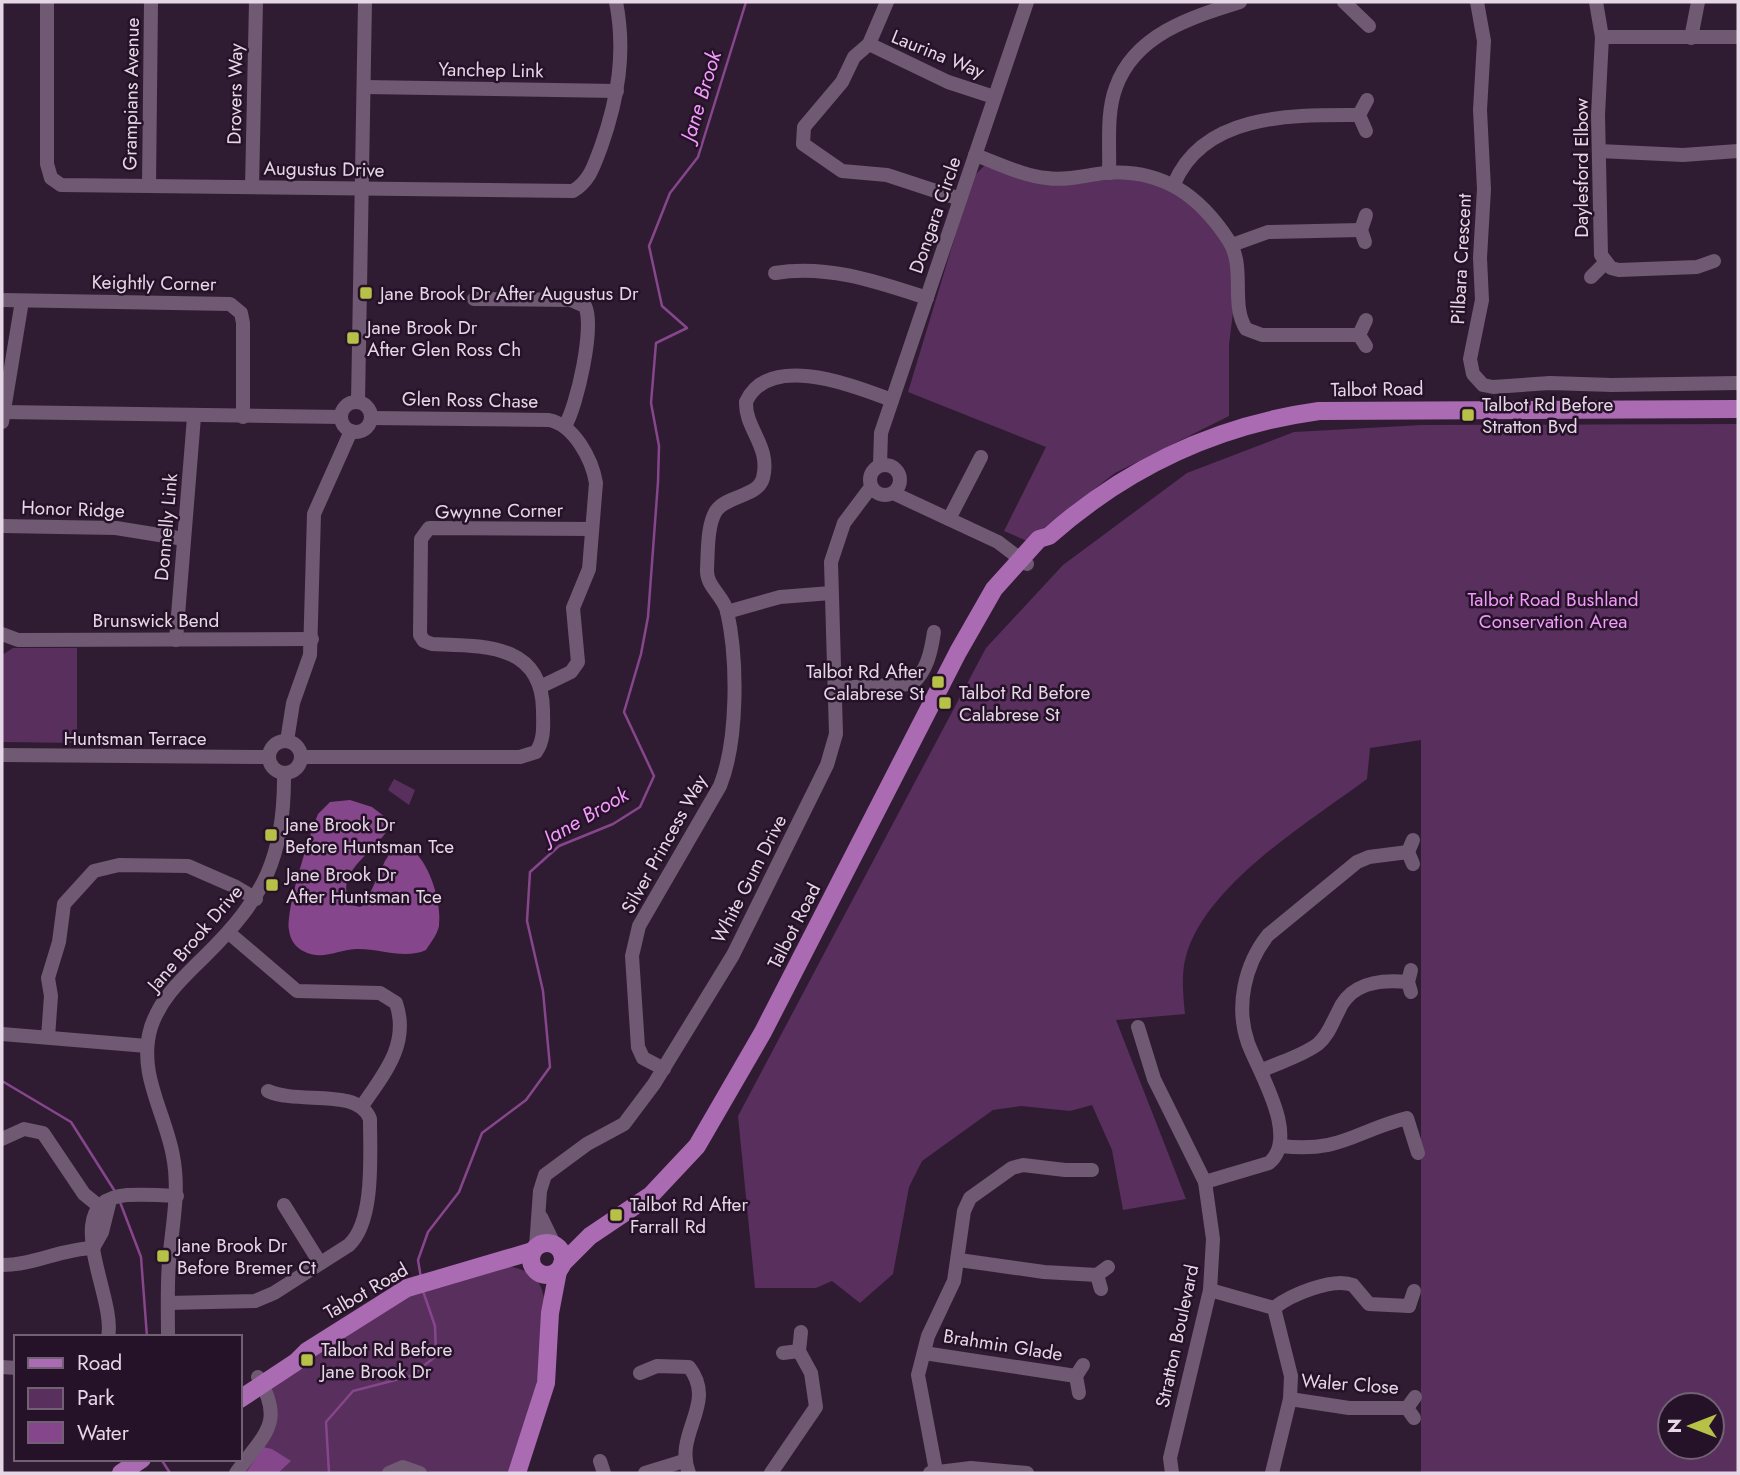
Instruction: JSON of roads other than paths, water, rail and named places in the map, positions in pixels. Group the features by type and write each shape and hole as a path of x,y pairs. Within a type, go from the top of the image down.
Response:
{"main road":[{"name":"Talbot Road","path":"558,1257 651,1195 685,1160 708,1128 769,1021 958,652 992,598 1001,596 1021,564 1045,546 1049,536 1104,491 1149,465 1210,438 1288,415 1358,408 1738,409"},
{"path":"550,1313 535,1260 544,1243 558,1257"},
{"path":"535,1260 548,1275 558,1257"},
{"path":"517,1473 546,1383 550,1313 558,1257"},
{"name":"Talbot Road","path":"242,1397 293,1355 307,1351 380,1302 423,1282 489,1262 535,1260"},
{"name":"Talbot Road","path":"242,1389 260,1381"},
{"path":"121,1473 140,1461"}],"street":[{"name":"Augustus Drive","path":"47,2 48,172 61,185 573,191 583,185 590,175 612,114 617,91 621,38 616,2"},
{"name":"Grampians Avenue","path":"149,186 151,2"},
{"name":"Drovers Way","path":"253,187 256,2"},
{"path":"358,402 365,2"},
{"path":"887,2 869,44 854,57 842,82 804,128 802,137 809,150 842,171 887,175 960,199"},
{"name":"Dongara Circle","path":"885,465 879,441 1027,2"},
{"path":"1109,173 1112,105 1123,72 1159,34 1215,6 1240,2"},
{"path":"1344,2 1369,26"},
{"name":"Pilbara Crescent","path":"1477,2 1485,41 1480,110 1484,180 1480,258 1482,300 1470,359 1473,374 1483,385 1493,387 1550,383 1738,383"},
{"name":"Daylesford Elbow","path":"1596,2 1602,37 1599,151 1602,208 1599,244 1605,263 1619,270 1697,267 1714,261"},
{"path":"1691,38 1698,2"},
{"path":"1602,37 1738,37"},
{"name":"Laurina Way","path":"869,44 948,82 994,97"},
{"name":"Yanchep Link","path":"364,87 617,91"},
{"path":"1359,115 1367,100"},
{"path":"1174,184 1179,172 1198,152 1224,133 1238,127 1292,114 1359,115"},
{"path":"1359,115 1366,131"},
{"path":"1599,151 1683,155 1738,151"},
{"path":"975,155 1045,178 1109,173 1174,184 1210,214 1231,246 1238,275 1240,313 1246,329 1262,335 1363,340 1366,320"},
{"path":"1231,246 1268,232 1363,236 1366,215"},
{"path":"1591,277 1605,263"},
{"path":"775,273 805,270 852,276 927,298"},
{"path":"301,757 520,757 536,752 543,735 540,687 571,672 578,662 573,608 587,577 593,530 595,476 574,436 565,426 575,405 589,313 585,306 571,300 474,299"},
{"name":"Keightly Corner","path":"2,300 222,303 237,307 243,323 243,416"},
{"path":"22,301 3,417 341,417"},
{"name":"Silver Princess Way","path":"664,1069 643,1058 638,1047 633,947 639,926 720,786 729,762 733,665 727,612 707,578 711,525 722,504 757,488 763,477 762,444 746,409 750,394 773,380 808,375 832,379 892,400"},
{"path":"358,402 369,410 370,418 364,429 351,431 344,426 341,417 346,405 358,402"},
{"name":"Donnelly Link","path":"176,640 194,416"},
{"name":"Glen Ross Chase","path":"370,418 549,421 565,426"},
{"path":"287,741 291,710 308,664 312,639 314,514 351,431"},
{"path":"949,519 981,457"},
{"path":"885,465 898,473 896,490"},
{"name":"White Gum Drive","path":"535,1260 540,1191 545,1175 587,1144 624,1124 664,1069 733,955 827,765 836,734 831,562 844,523 859,502 874,490 871,474 885,465"},
{"path":"874,490 896,490 989,540 1021,564"},
{"name":"Honor Ridge","path":"2,526 123,529 184,539"},
{"name":"Gwynne Corner","path":"540,687 520,659 499,648 424,641 420,635 421,539 429,528 593,530"},
{"path":"727,612 780,597 831,593"},
{"path":"836,688 912,684 920,677 929,658 934,632"},
{"name":"Brunswick Bend","path":"2,636 18,640 312,639"},
{"path":"287,741 295,745 301,757 294,770 284,773 275,770 269,757 276,743 287,741"},
{"name":"Huntsman Terrace","path":"2,755 269,757"},
{"name":"Jane Brook Drive","path":"168,1335 167,1303 177,1196 173,1155 149,1081 147,1046 156,1016 172,989 229,933 256,899 276,852 284,773"},
{"path":"1205,1182 1269,1163 1281,1146 1279,1122 1262,1070 1248,1043 1244,1025 1245,982 1249,963 1257,948 1268,935 1357,862 1382,854 1411,852"},
{"path":"48,1037 51,996 48,978 61,930 62,910 64,904 94,871 119,865 188,866 256,899"},
{"path":"229,933 297,991 380,993 392,998 399,1011 396,1053 362,1106"},
{"path":"1262,1070 1318,1044 1327,1034 1340,1005 1356,989 1380,981 1410,981"},
{"name":"Stratton Boulevard","path":"1138,1027 1154,1079 1205,1182 1213,1239 1210,1290 1165,1470"},
{"path":"2,1034 147,1046"},
{"path":"167,1303 255,1301 274,1293 349,1245 363,1226 370,1119 362,1106 346,1099 298,1099 268,1091"},
{"path":"1281,1146 1320,1148 1343,1144 1411,1113 1418,1153"},
{"path":"2,1139 24,1129 43,1133 83,1195 105,1207"},
{"path":"1027,1473 971,1468 933,1472 918,1376 937,1317 949,1297 959,1260 964,1211 970,1198 1012,1168 1023,1165 1092,1170"},
{"path":"108,1335 109,1322 90,1228 105,1207 126,1195 177,1196"},
{"path":"284,1205 320,1263"},
{"path":"540,1212 558,1257"},
{"path":"2,1265 29,1263 70,1250 93,1248"},
{"path":"959,1260 1102,1277"},
{"path":"1274,1308 1283,1300 1339,1282 1353,1285 1369,1304 1412,1311 1414,1291"},
{"path":"1210,1290 1274,1308"},
{"path":"1272,1473 1290,1399 1291,1376 1274,1308"},
{"path":"771,1473 816,1407 811,1373 799,1350 801,1332"},
{"path":"783,1353 799,1350"},
{"name":"Brahmin Glade","path":"925,1353 1080,1370 1079,1392"},
{"path":"640,1373 653,1360 688,1367 699,1382 700,1398 685,1444 687,1467 645,1473"},
{"path":"236,1473 272,1418 271,1400 260,1381"},
{"name":"Waler Close","path":"1290,1399 1349,1408 1412,1407"},
{"path":"389,1473 402,1467 420,1473"}],"water":[{"path":"350,800 372,807 389,820 384,835 351,872 347,893 352,905 360,907 365,904 396,844 407,846 424,863 438,903 439,926 426,950 400,954 356,949 317,955 300,949 292,940 289,920 294,890 318,814 330,802"},
{"path":"263,1447 272,1449 291,1461 278,1473 246,1473"}],"waterway":[{"name":"Jane Brook","path":"421,1278 418,1260 428,1232 459,1192 482,1133 526,1100 550,1067 543,991 527,921 530,872 559,846 613,824 640,807 654,776 624,712 641,654 648,617 658,482 659,446 651,403 656,343 687,328 662,306 649,246 670,193 698,157 746,2"},
{"path":"2,1081 71,1122 116,1193"},
{"path":"120,1202 141,1257 147,1335"},
{"name":"Jane Brook","path":"329,1473 326,1422 353,1391 411,1376 436,1356 435,1326 423,1291"},
{"path":"162,1461 170,1473"}],"place":[{"name":"Jane Brook Dr After Augustus Dr","path":"366,293"},
{"name":"Jane Brook Dr After Glen Ross Ch","path":"353,338"},
{"name":"Talbot Rd Before Stratton Bvd","path":"1468,415"},
{"name":"Talbot Rd After Calabrese St","path":"938,682"},
{"name":"Talbot Rd Before Calabrese St","path":"945,703"},
{"name":"Jane Brook Dr Before Huntsman Tce","path":"271,835"},
{"name":"Jane Brook Dr After Huntsman Tce","path":"272,885"},
{"name":"Talbot Rd After Farrall Rd","path":"616,1215"},
{"name":"Jane Brook Dr Before Bremer Ct","path":"163,1256"},
{"name":"Talbot Rd Before Jane Brook Dr","path":"307,1360"}],"park label":[{"name":"Talbot Road Bushland Conservation Area","path":"1553,610"}]}
